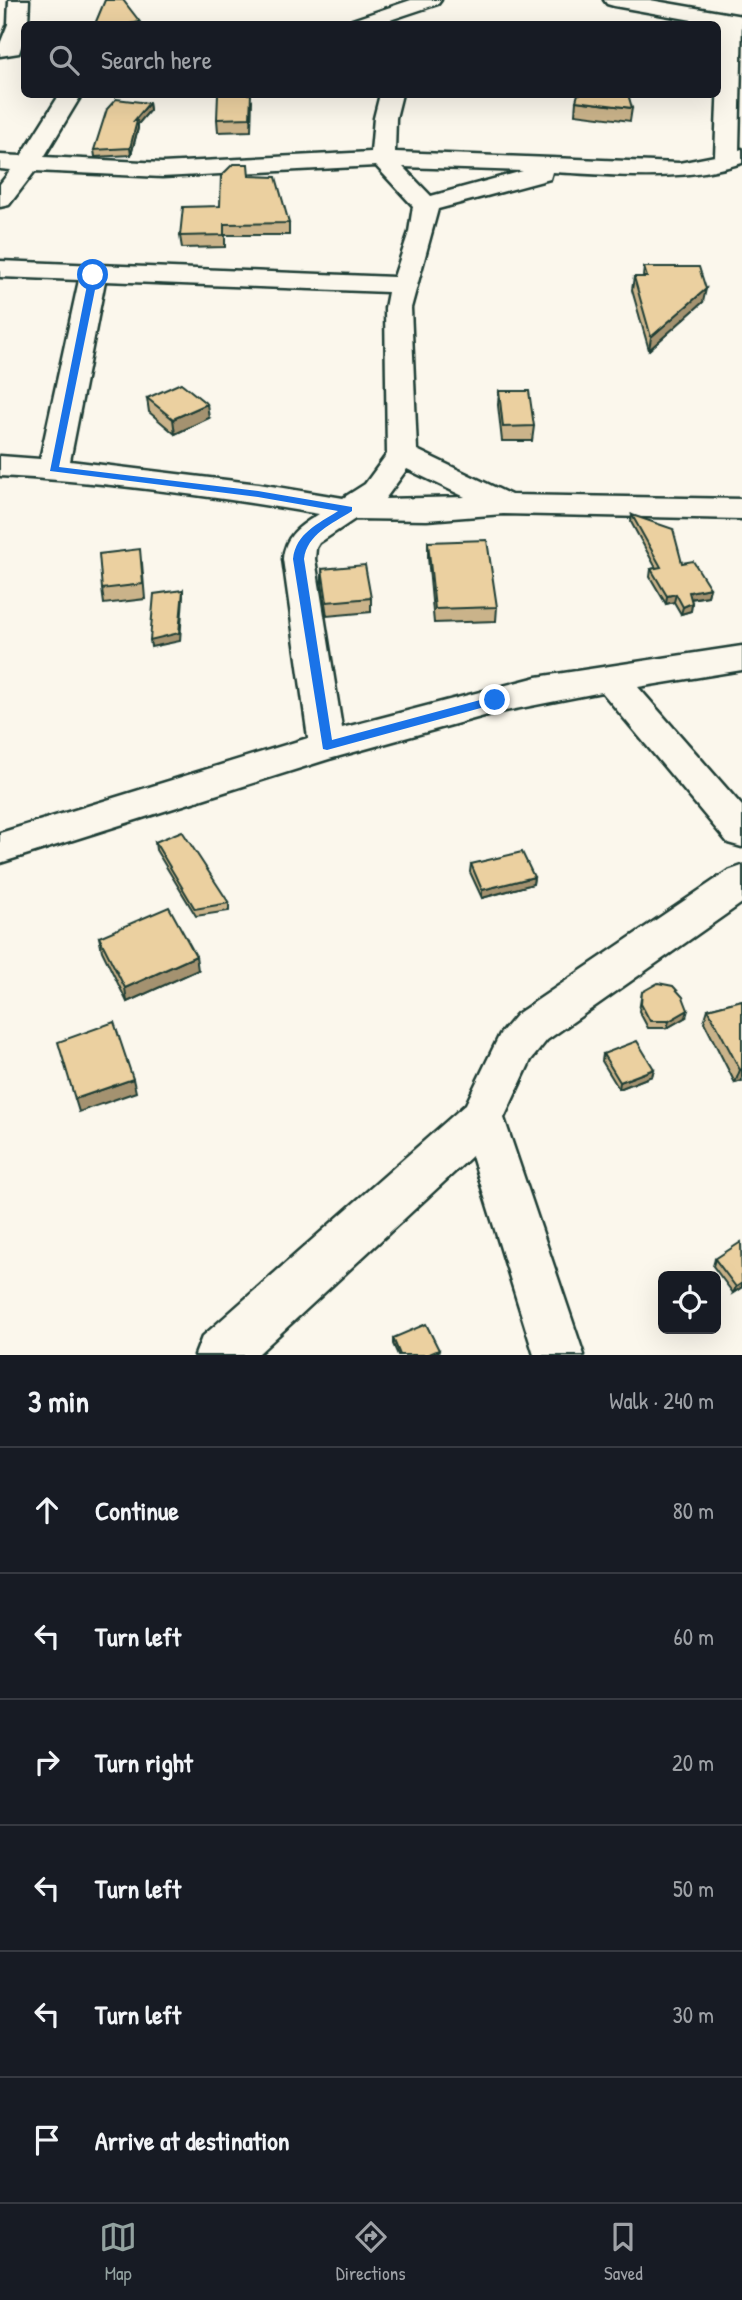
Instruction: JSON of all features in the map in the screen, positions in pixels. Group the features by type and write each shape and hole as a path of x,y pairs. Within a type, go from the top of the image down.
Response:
{"street":[{"path":"12,49 18,24 19,0"},
{"path":"379,21 406,17 431,0"},
{"path":"0,162 162,170 382,159 678,170 734,159 737,22 614,0"},
{"path":"0,200 28,164 69,98"},
{"path":"382,159 386,132 384,109 389,98"},
{"path":"382,159 426,205"},
{"path":"426,205 571,166"},
{"path":"327,746 299,559 300,546 307,536 376,491 402,454 398,308 402,285 421,239 426,205"},
{"path":"0,269 93,275 402,285"},
{"path":"53,469 93,275"},
{"path":"402,454 506,505"},
{"path":"0,466 53,469 258,494 348,509 427,510 506,505 742,509"},
{"path":"0,848 327,746 537,690 742,658"},
{"path":"610,678 742,832"},
{"path":"220,1355 482,1118 515,1047 532,1027 742,882"},
{"path":"482,1118 559,1355"}],"building":[{"path":"105,0 123,0 139,21 96,21"},
{"path":"218,98 251,98 250,118 217,119"},
{"path":"577,98 629,98 632,108 576,101"},
{"path":"116,99 149,103 134,121 137,121 130,148 94,150 107,109"},
{"path":"233,164 248,164 249,176 276,177 289,223 224,224 224,235 180,236 183,207 220,206 221,176"},
{"path":"644,267 699,267 706,289 651,337 634,277 647,277"},
{"path":"181,383 207,404 173,419 147,398"},
{"path":"499,391 529,391 534,426 503,427"},
{"path":"632,515 673,529 682,563 693,561 710,588 689,592 692,603 683,607 676,594 667,596 651,569 661,567"},
{"path":"487,540 497,607 435,609 428,542"},
{"path":"140,549 143,584 102,589 99,554"},
{"path":"365,565 371,598 327,602 322,569"},
{"path":"183,590 179,633 150,640 154,594"},
{"path":"182,831 229,903 195,909 155,842"},
{"path":"522,852 534,877 482,890 471,864"},
{"path":"169,907 196,956 125,988 99,937"},
{"path":"658,983 673,986 683,997 688,1010 669,1021 650,1021 641,1004 642,992"},
{"path":"742,1000 742,1069 740,1070 708,1009"},
{"path":"114,1022 133,1079 75,1099 58,1042"},
{"path":"637,1041 654,1069 620,1082 603,1054"},
{"path":"741,1242 742,1283 736,1287 715,1259"},
{"path":"426,1324 439,1350 427,1355 400,1355 393,1338"}],"route":[{"path":"93,275 53,469 258,494 348,509 307,536 300,546 299,559 327,746 495,700"}]}
